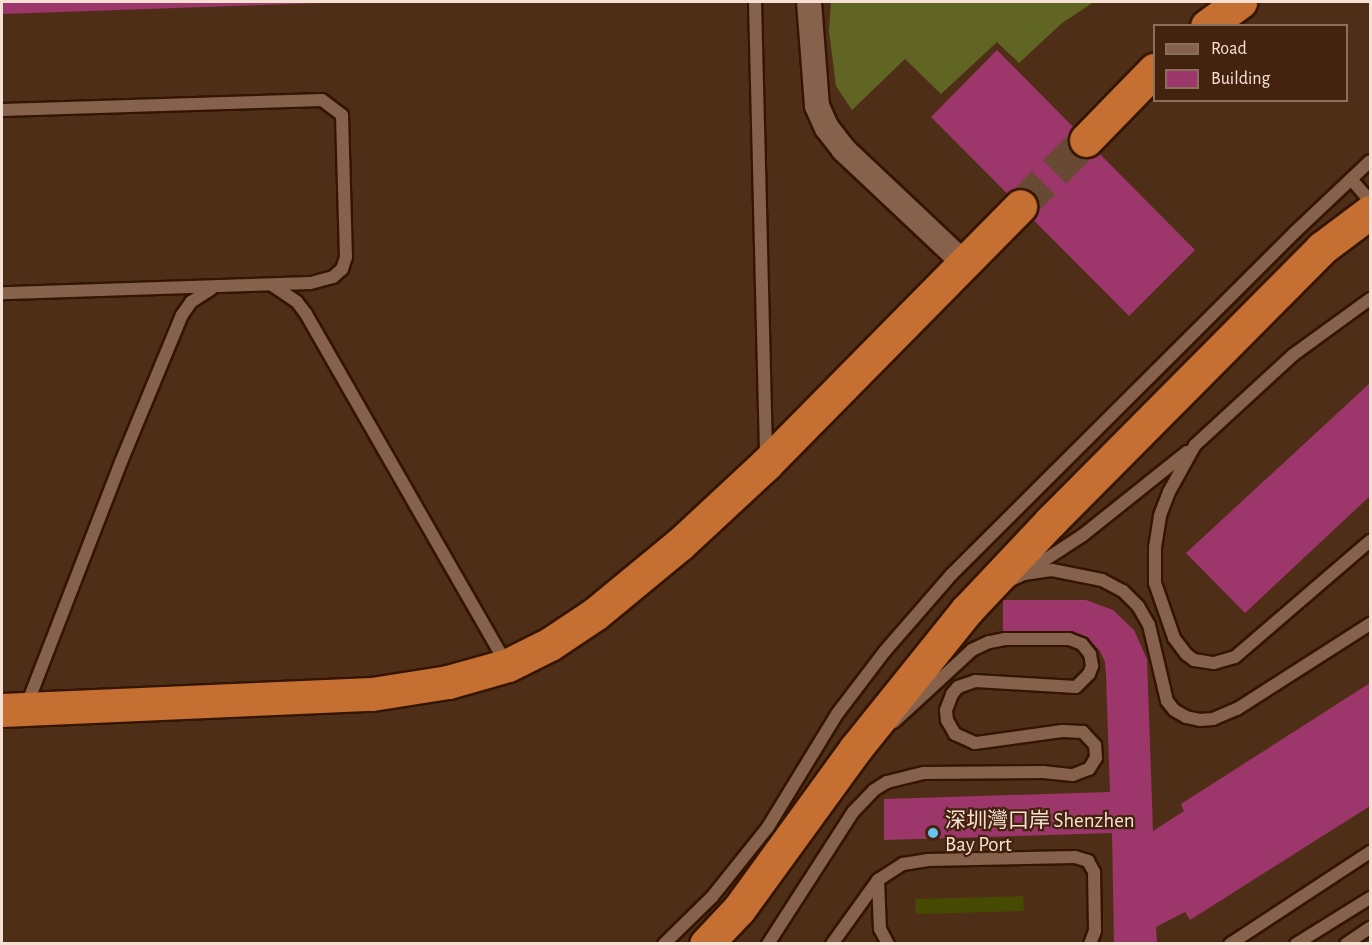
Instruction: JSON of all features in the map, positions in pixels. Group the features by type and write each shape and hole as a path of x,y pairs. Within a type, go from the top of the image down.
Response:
{"highway":[{"path":"1210,24 1240,2"},
{"path":"1086,140 1153,72"},
{"path":"13,709 372,694 448,682 507,665 550,644 596,614 680,544 766,464 1020,206"},
{"path":"706,944 751,894 856,748 967,610 1051,521 1322,248 1371,212"}],"street":[{"path":"809,2 817,106 827,128 844,150 964,263"}],"lane":[{"path":"755,2 766,464"},
{"path":"2,110 322,100 342,115 346,257 342,270 333,277 310,283 2,293"},
{"path":"664,944 712,897 768,827 837,714 885,651 952,574 1371,161"},
{"path":"1351,179 1371,201"},
{"path":"271,285 297,302 306,314 507,665"},
{"path":"13,709 121,462 182,315 201,293 219,286"},
{"path":"967,610 995,587 1024,574 1083,535 1195,445 1293,355 1371,299"},
{"path":"1195,445 1169,492 1160,516 1155,547 1155,583 1163,613 1174,638 1186,654 1194,660 1214,663 1235,657 1371,541"},
{"path":"1024,574 1052,570 1075,573 1102,580 1123,591 1138,606 1149,625 1167,701 1174,710 1186,717 1200,720 1213,719 1237,709 1371,624"},
{"path":"768,944 852,812 874,790 887,782 903,776 924,773 1043,772 1073,775 1089,769 1096,758 1095,745 1083,732 1062,730 975,743 955,734 947,720 946,710 952,694 958,687 975,681 1076,687 1089,674 1092,666 1090,654 1082,644 1070,639 1005,639 981,645 936,682 911,708 856,748"},
{"path":"1230,944 1371,852"},
{"path":"832,944 878,880 894,868 921,860 1082,858 1088,861 1094,872 1095,931 1090,944"},
{"path":"878,880 880,929 888,944"},
{"path":"1296,944 1371,898"},
{"path":"1346,944 1371,928"}],"shaded area":[{"path":"1023,896 1024,911 916,914 915,899"}],"green space":[{"path":"831,2 1094,2 1062,23 1019,63 997,42 941,94 905,59 852,110 836,86 829,31"}],"building":[{"path":"2,2 320,2 320,3 2,14"},
{"path":"997,50 1195,250 1129,316 931,117"},
{"path":"1370,383 1370,496 1245,613 1186,553"},
{"path":"1003,600 1086,600 1113,610 1134,630 1147,659 1153,831 1184,811 1181,804 1370,683 1370,806 1190,920 1185,912 1156,927 1157,944 1114,944 1112,833 884,840 884,799 1110,792 1106,676 1105,662 1100,651 1092,643 1081,638 1003,638"}],"tunnel":[{"path":"1020,206 1086,140"}],"place":[{"name":"深圳灣口岸 Shenzhen Bay Port","path":"933,833"}]}
